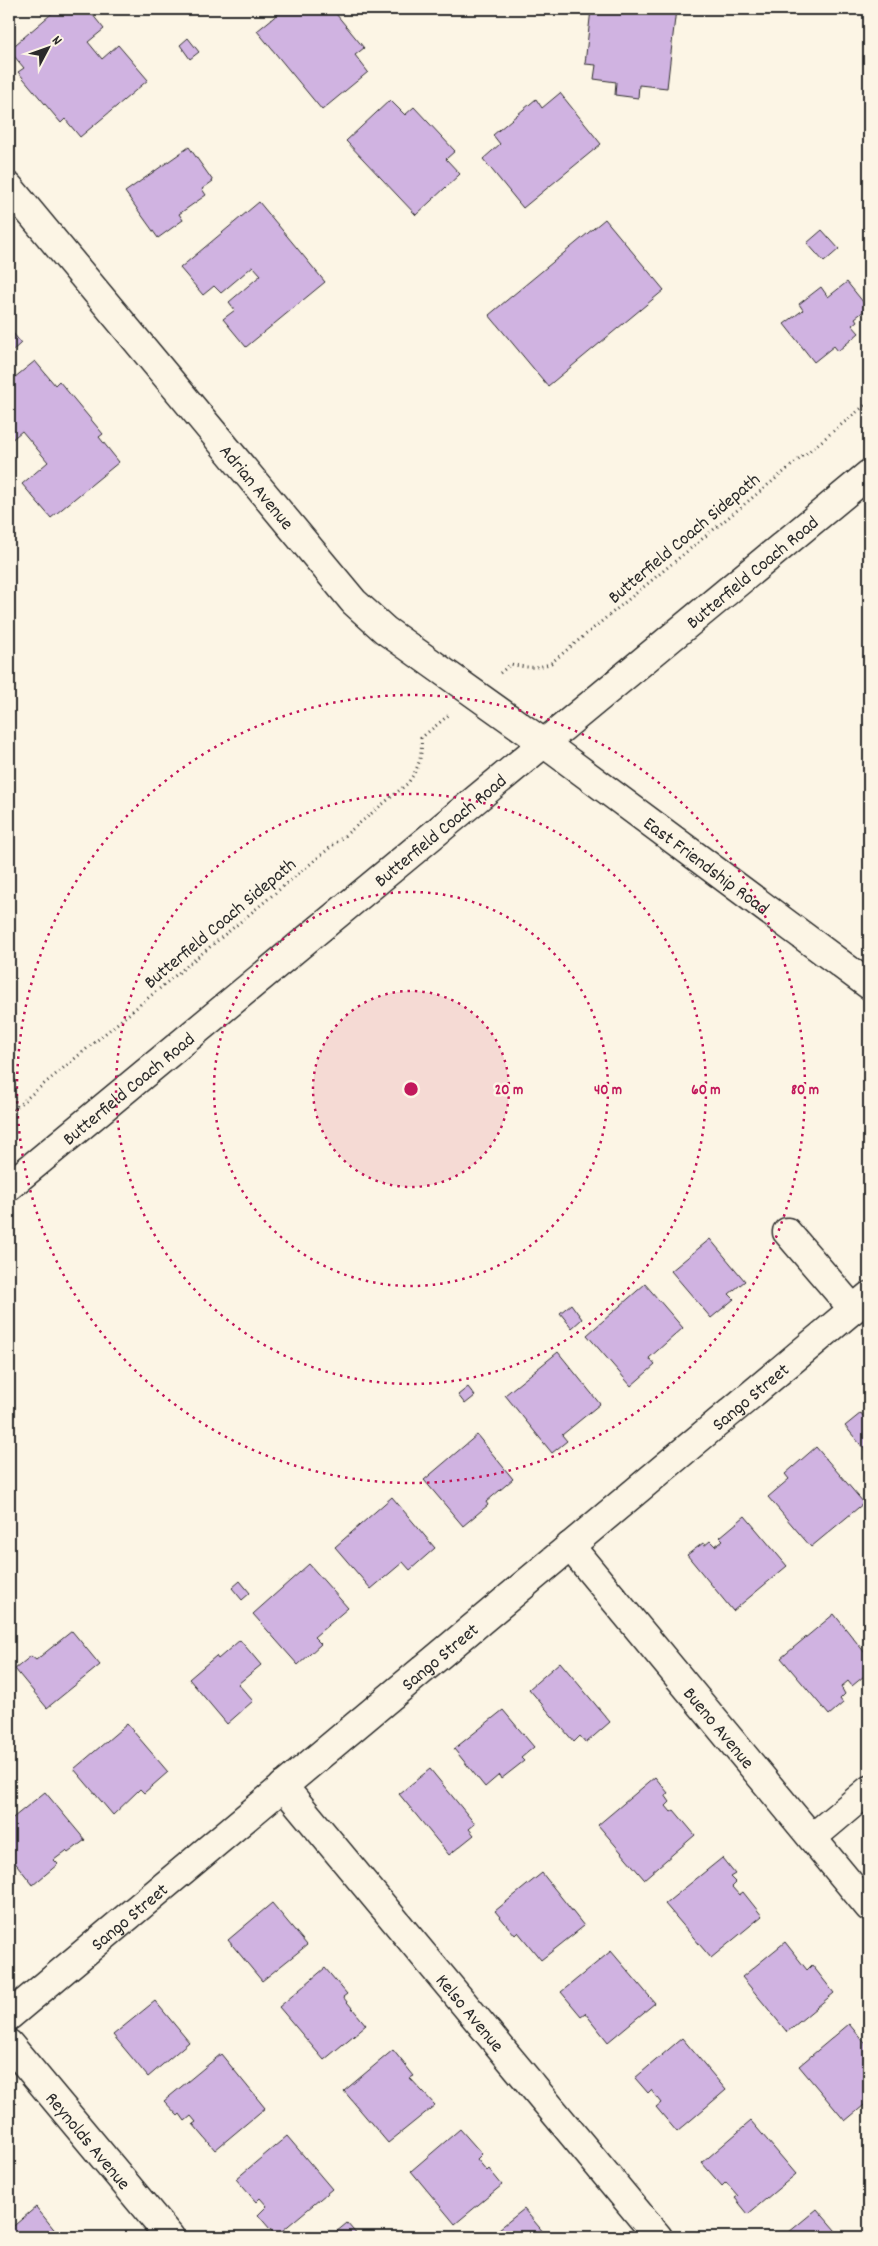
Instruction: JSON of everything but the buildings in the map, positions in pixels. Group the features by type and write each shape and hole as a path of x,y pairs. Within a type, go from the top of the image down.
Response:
{"street":[{"name":"Adrian Avenue","path":"9,186 354,602 385,630 545,744"},
{"name":"Butterfield Coach Road","path":"9,1186 869,474"},
{"name":"East Friendship Road","path":"545,744 869,985"},
{"path":"786,1232 861,1302"},
{"name":"Sango Street","path":"9,2016 861,1302"},
{"name":"Bueno Avenue","path":"570,1546 869,1907"},
{"name":"Kelso Avenue","path":"283,1786 658,2237"},
{"path":"812,1838 869,1790"},
{"name":"Reynolds Avenue","path":"9,2044 170,2237"}],"path":[{"name":"Butterfield Coach Sidepath","path":"506,668 511,664 524,668 540,668 551,663 869,402"},
{"name":"Butterfield Coach Sidepath","path":"9,1113 407,784 415,774 420,760 422,738"}]}
